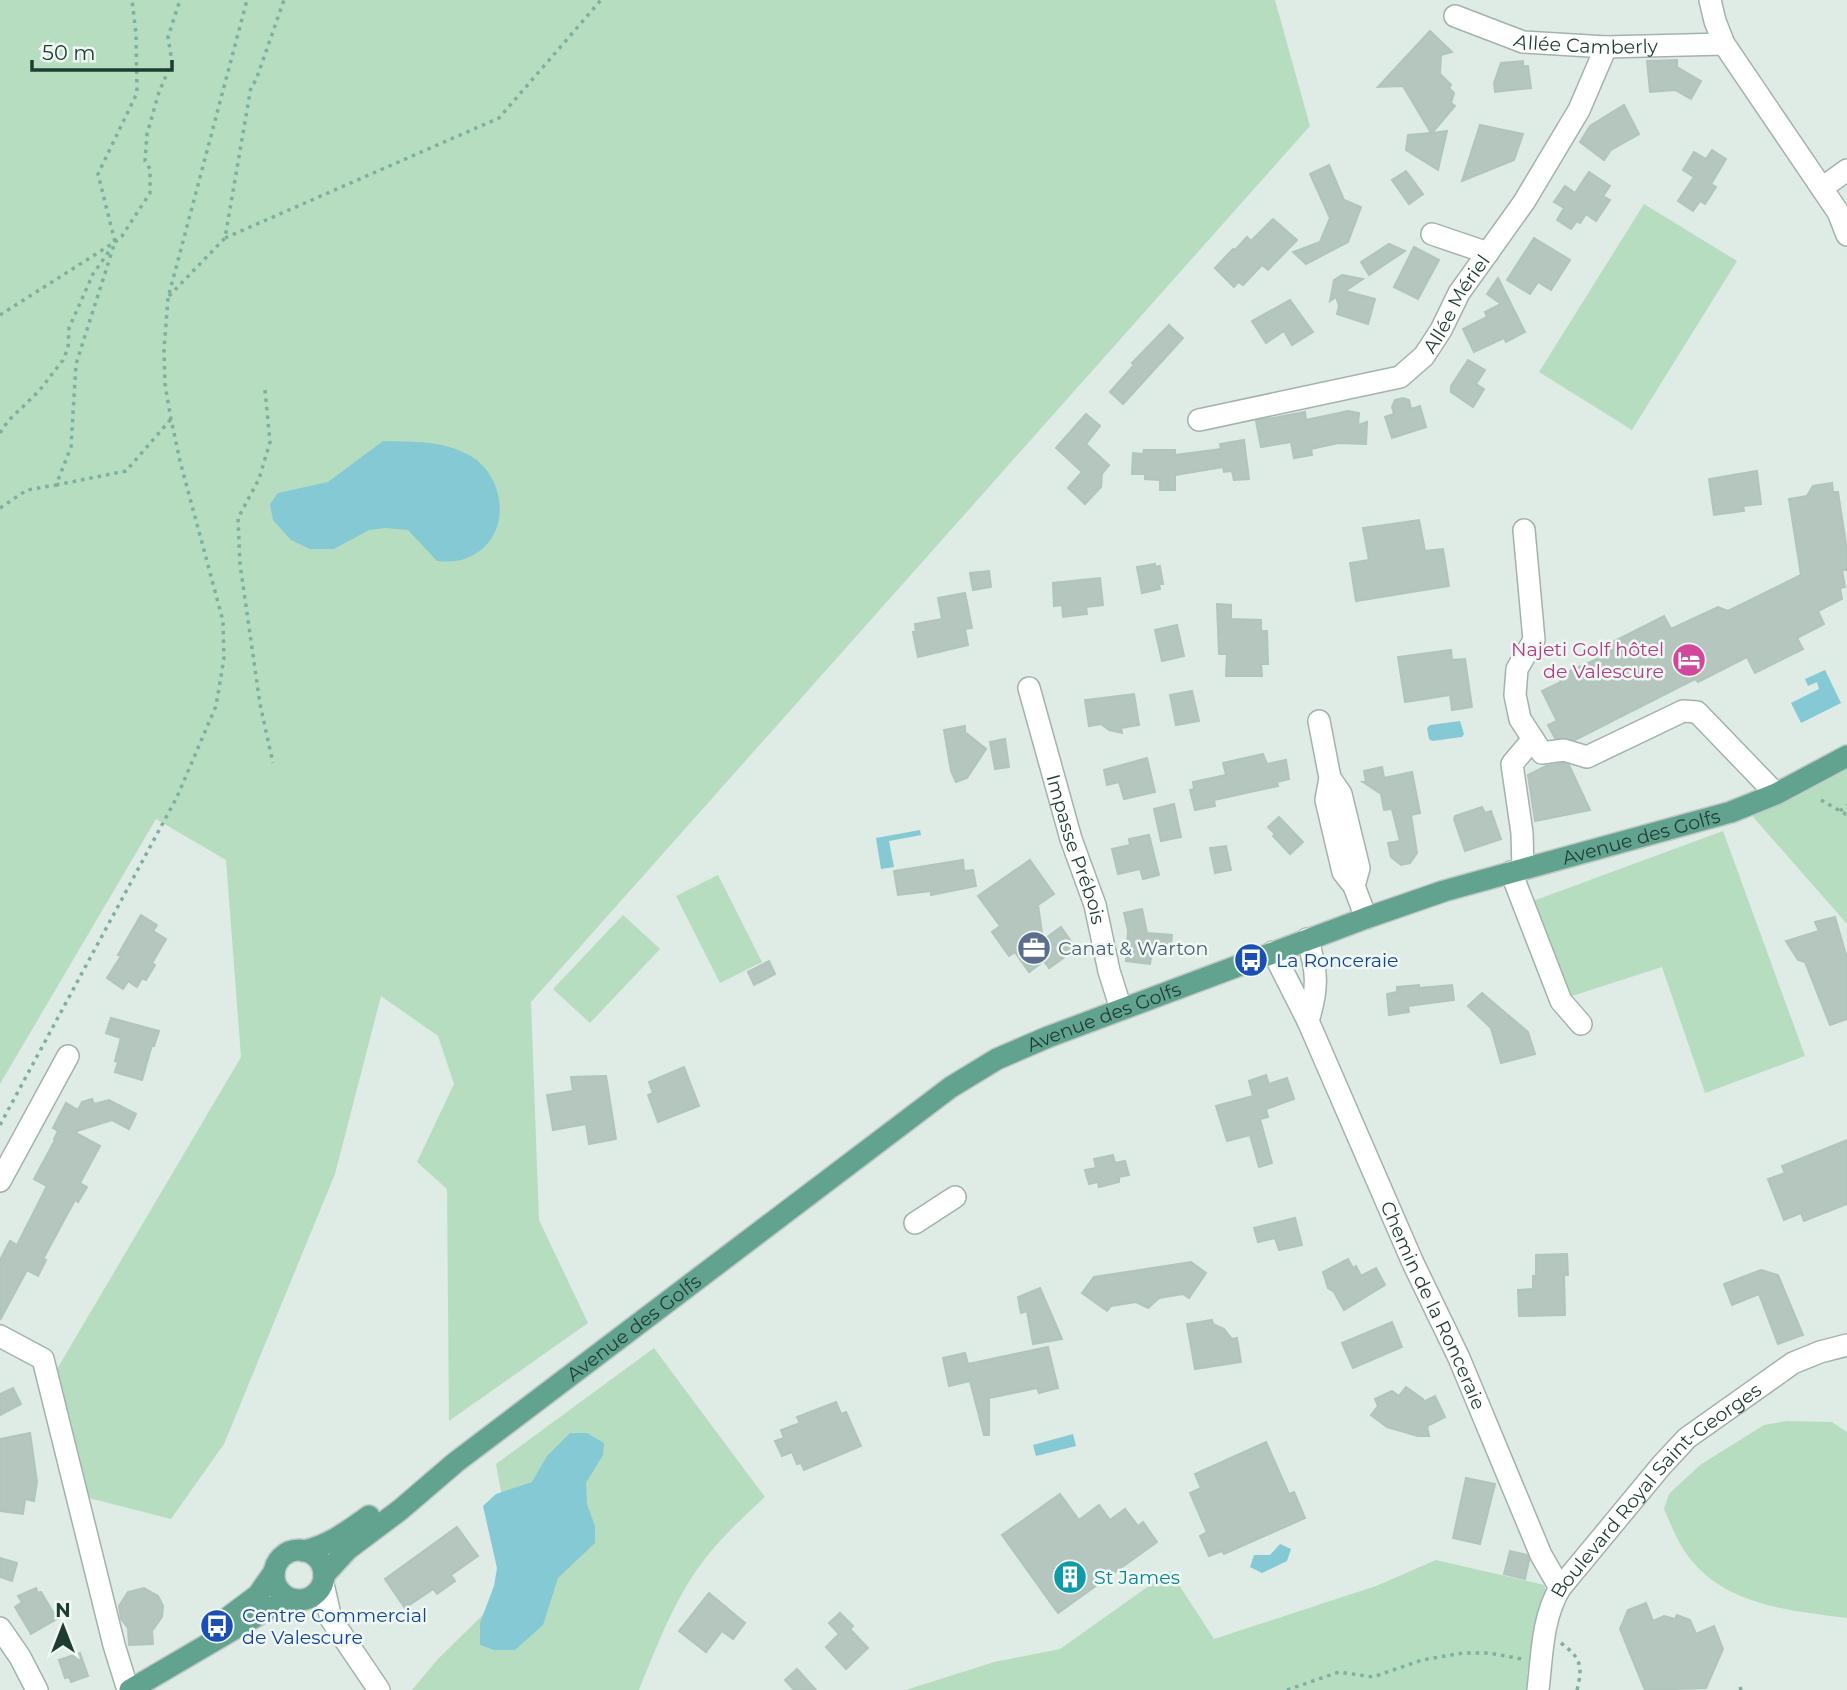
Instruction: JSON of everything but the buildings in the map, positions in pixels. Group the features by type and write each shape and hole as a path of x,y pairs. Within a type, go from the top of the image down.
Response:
{"main road":[{"name":"Avenue des Golfs","path":"323,1580 348,1549 400,1510 456,1462 951,1087 997,1059 1307,939 1444,891 1731,812 1776,794 1847,756"},
{"name":"Avenue des Golfs","path":"304,1551 319,1548 336,1539 393,1499 456,1462"},
{"path":"296,1550 304,1551 319,1560 323,1580 318,1592 270,1608 134,1687 258,1595 281,1558 296,1550"},
{"path":"274,1572 277,1587 288,1598 300,1600"}],"street":[{"path":"1710,0 1724,44 1822,187 1838,212 1847,235"},
{"name":"Allée Camberly","path":"1455,16 1523,42 1606,47 1724,44"},
{"name":"Allée Mériel","path":"1199,420 1400,377 1424,356 1441,330 1459,293 1524,202 1579,110 1606,47"},
{"path":"1822,187 1847,170"},
{"path":"1432,234 1488,253"},
{"path":"1524,530 1534,640 1517,669 1516,695 1520,719 1542,753 1563,750 1587,757 1683,711 1697,712 1776,794"},
{"name":"Impasse Prébois","path":"1029,688 1071,839 1095,905 1109,971 1121,1009"},
{"path":"1319,722 1330,778 1341,794 1359,868 1354,886 1366,918"},
{"path":"1533,738 1512,764 1522,833 1517,871 1561,1001 1581,1024"},
{"path":"1307,939 1316,965 1316,996 1308,1021"},
{"name":"Chemin de la Ronceraie","path":"1273,952 1308,1021 1413,1263 1459,1358 1541,1555 1560,1588"},
{"path":"0,1181 68,1056"},
{"path":"915,1223 955,1196"},
{"path":"0,1336 44,1359 114,1645 134,1687"},
{"name":"Boulevard Royal Saint-Georges","path":"1538,1690 1547,1616 1560,1588 1661,1466 1687,1438 1793,1363 1847,1345"},
{"path":"323,1580 331,1619 379,1690"},
{"path":"300,1600 331,1619"},
{"path":"0,1628 20,1657 37,1690"}],"path":[{"path":"55,485 71,447 76,364 115,242 98,174 137,93 136,34 132,0"},
{"path":"0,315 115,242 122,236 150,193 150,169 145,161 147,134 159,92 172,62 168,37 180,0"},
{"path":"0,1125 177,797 216,706 224,658 223,621 180,461 165,384 164,350 167,298 247,0"},
{"path":"225,238 251,87 256,80 284,0"},
{"path":"167,298 225,238 499,118 601,0"},
{"path":"0,433 8,421 39,391 62,360 68,348 69,328 93,274 115,242"},
{"path":"265,390 270,442 259,479 238,517 242,576 260,704 272,762"},
{"path":"0,508 27,490 127,471 171,419"},
{"path":"1821,800 1847,815"},
{"path":"1840,811 1847,805"},
{"path":"1553,1646 1562,1643 1576,1655 1580,1665 1577,1690"},
{"path":"1287,1690 1339,1672 1373,1677 1422,1660 1464,1653 1489,1653 1526,1659"}],"green space":[{"path":"0,0 1275,0 1310,126 531,1002 539,1220 588,1323 449,1421 447,1189 417,1162 454,1084 438,1036 381,996 335,1174 224,1444 171,1519 89,1498 57,1369 241,1057 226,860 156,819 0,1084"},
{"path":"1644,204 1737,261 1632,430 1539,372"},
{"path":"1847,758 1847,924 1754,818 1745,803"},
{"path":"1723,831 1805,1056 1705,1093 1662,967 1569,997 1533,901"},
{"path":"718,875 762,962 720,983 676,896"},
{"path":"623,915 660,949 590,1023 553,989"},
{"path":"654,1348 765,1497 721,1540 686,1586 639,1690 412,1690 438,1659 500,1598 512,1551 496,1464"},
{"path":"1787,1421 1832,1422 1847,1432 1847,1618 1763,1604 1724,1588 1707,1576 1687,1555 1664,1509 1669,1494 1700,1465 1764,1425"},
{"path":"1436,1560 1544,1585 1548,1597 1527,1673 1533,1690 906,1690 994,1662 1060,1649 1170,1571 1214,1639 1376,1586"}],"water":[{"path":"383,441 448,447 469,455 482,465 497,491 500,507 493,536 483,548 461,560 437,561 408,530 385,528 369,530 334,549 310,549 291,540 273,520 270,504 278,493 328,482"},
{"path":"1825,670 1841,703 1801,723 1791,703 1819,689 1817,682 1808,686 1805,679"},
{"path":"1460,721 1464,734 1462,737 1432,741 1429,739 1427,728 1430,725"},
{"path":"920,830 921,835 889,841 894,867 881,869 876,838"},
{"path":"570,1433 587,1433 604,1443 603,1455 586,1483 587,1504 595,1526 595,1543 558,1578 543,1625 515,1650 494,1650 480,1645 480,1623 494,1586 497,1568 483,1506 496,1494 532,1482 547,1456"},
{"path":"1073,1434 1076,1446 1036,1456 1033,1445"},
{"path":"1280,1544 1291,1549 1287,1561 1262,1573 1250,1567 1254,1555 1270,1555"}],"place":[{"name":"Najeti Golf hôtel de Valescure","path":"1689,660"},
{"name":"Canat & Warton","path":"1034,948"},
{"name":"La Ronceraie","path":"1251,960"},
{"name":"St James","path":"1070,1577"},
{"name":"Centre Commercial de Valescure","path":"217,1626"}]}
